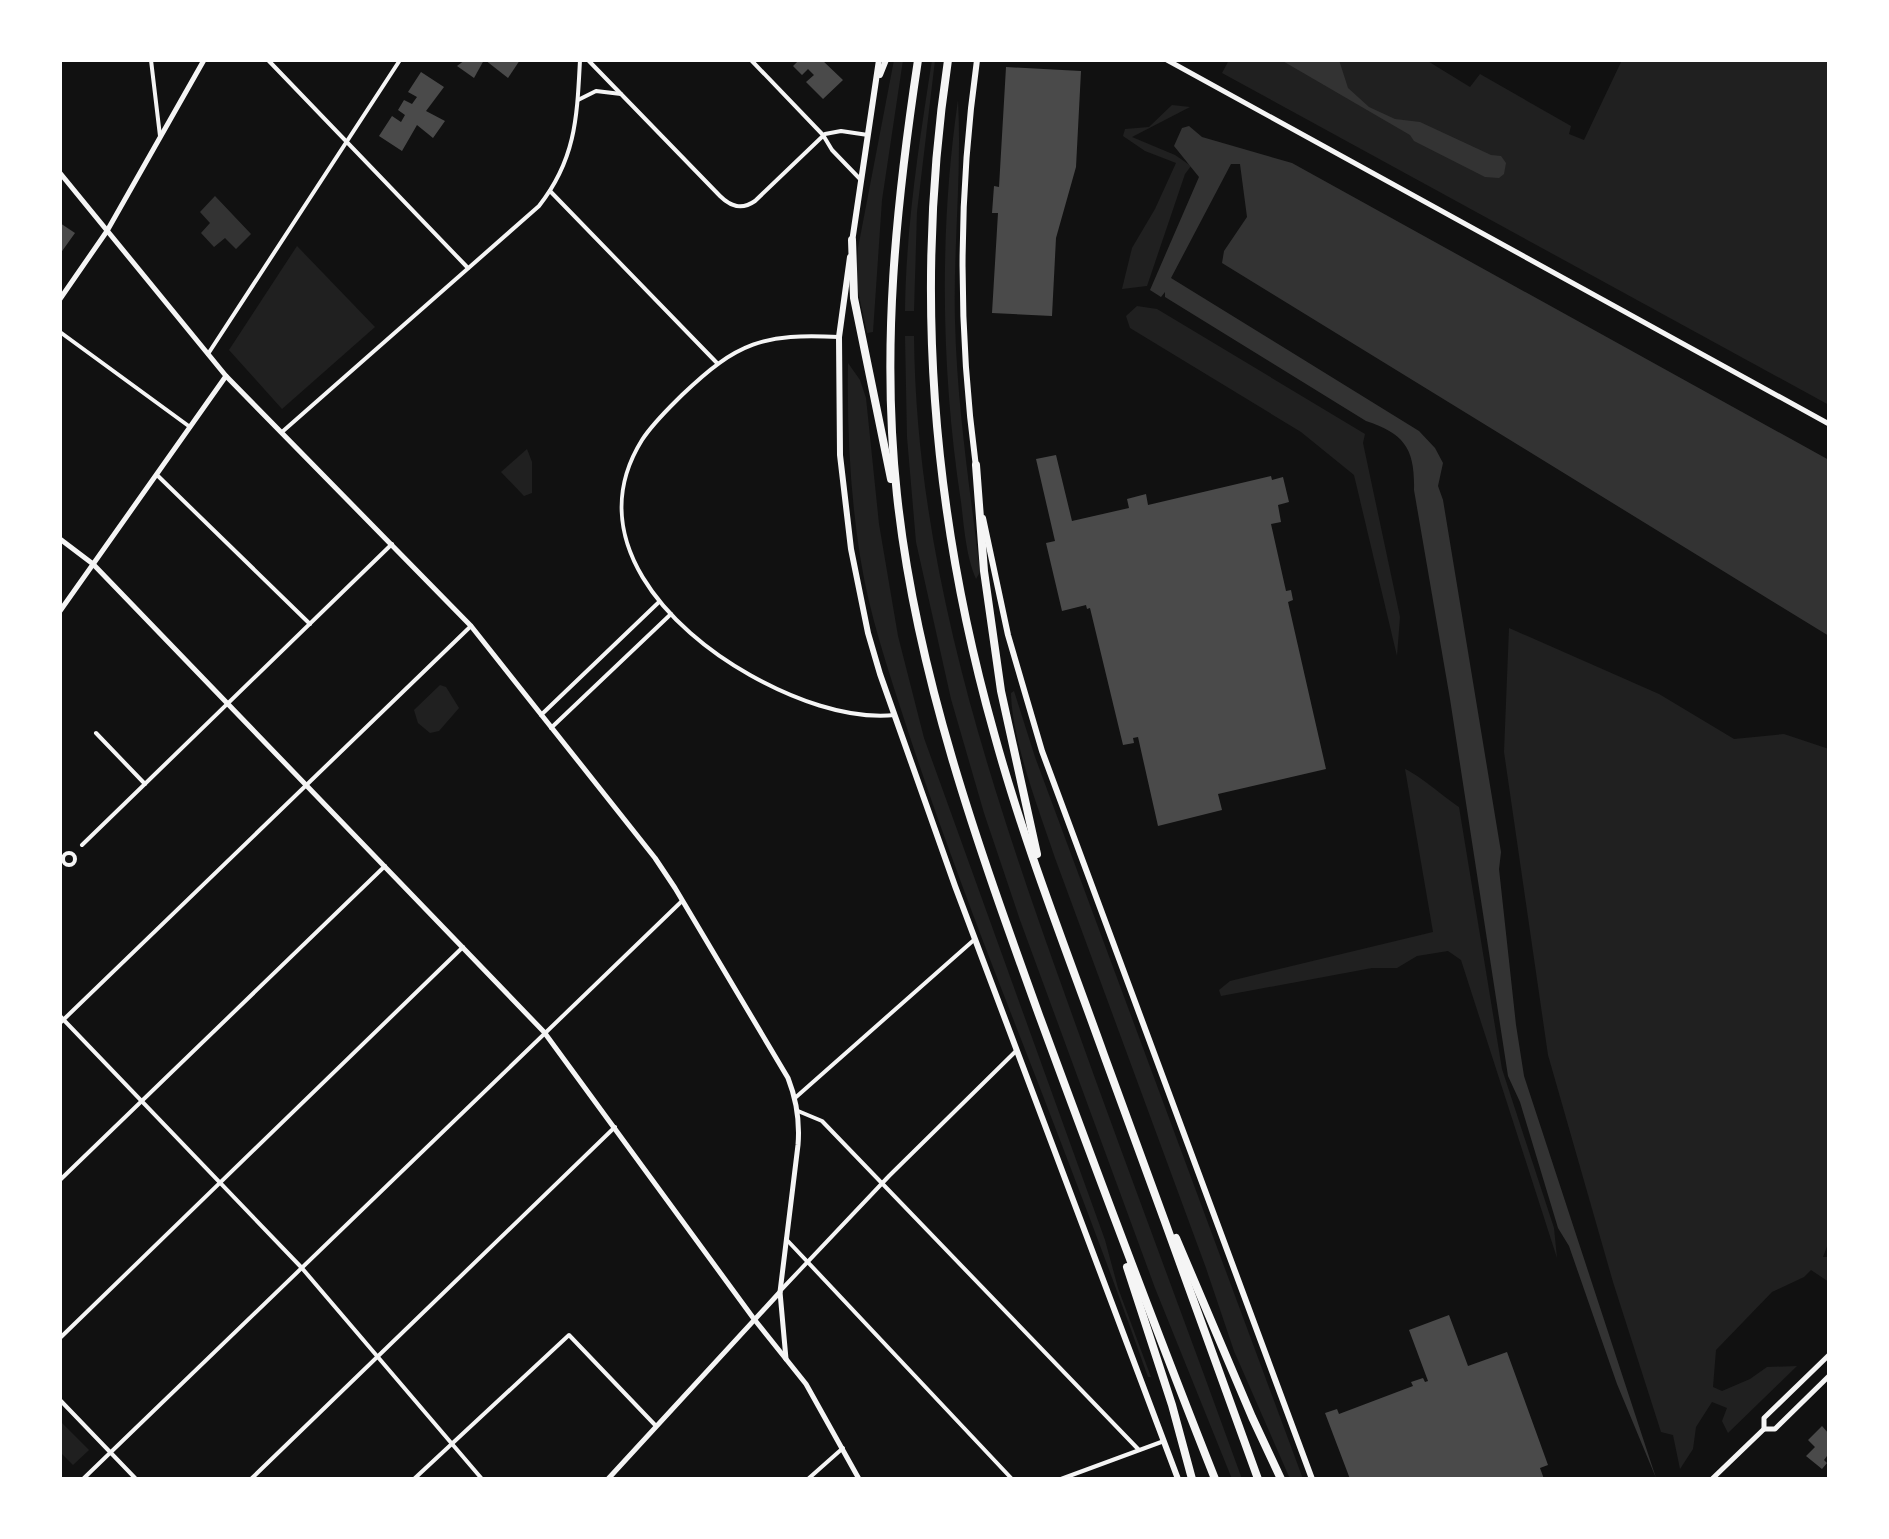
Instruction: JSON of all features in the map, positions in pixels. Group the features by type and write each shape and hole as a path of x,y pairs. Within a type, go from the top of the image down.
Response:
{"highway":[{"path":"903,545 892,440 890,310 899,195 918,60"},
{"path":"948,60 939,127 931,246 930,331 936,427 947,521 964,615 986,707 1013,799 1258,1479"},
{"path":"852,240 855,304 929,674 1003,915 1092,1160 1215,1479"},
{"path":"976,465 984,571 1002,703 1047,897"},
{"path":"1136,1142 1281,1479"},
{"path":"1092,1160 1172,1405 1192,1479"}],"main road":[{"path":"879,60 839,337 840,455 848,534 868,633 975,939 1178,1479"},
{"path":"875,90 886,60"},
{"path":"976,63 966,173 963,259 966,362 986,533 1004,619 1039,742 1312,1479"}],"street":[{"path":"151,60 160,139"},
{"path":"60,299 107,231 204,60"},
{"path":"268,60 468,268"},
{"path":"208,354 400,60"},
{"path":"282,432 539,206 550,191 573,143 580,60"},
{"path":"588,60 720,196 730,204 741,207 758,199 823,135 836,131 868,135"},
{"path":"751,60 862,180"},
{"path":"1167,60 1829,424"},
{"path":"578,100 596,91 622,95"},
{"path":"60,173 226,376 471,626 655,858 682,901 788,1078 798,1111 798,1145 780,1292 786,1359"},
{"path":"550,191 717,363"},
{"path":"60,332 190,427"},
{"path":"839,337 800,336 762,340 717,363 650,428 634,456 626,479 622,513 626,540 641,578 659,602 715,653 766,684 827,707 866,715 895,715"},
{"path":"60,611 226,376"},
{"path":"156,475 310,624"},
{"path":"60,539 93,564 544,1032 754,1319 806,1384 859,1479"},
{"path":"82,845 392,544"},
{"path":"541,715 659,602"},
{"path":"551,728 671,614"},
{"path":"471,626 61,1020 301,1267 482,1479"},
{"path":"96,733 145,784"},
{"path":"60,1180 385,866"},
{"path":"83,1479 682,901"},
{"path":"795,1098 975,939"},
{"path":"60,1338 463,947"},
{"path":"608,1479 807,1262 1018,1049"},
{"path":"798,1111 822,1121 1139,1450"},
{"path":"251,1479 615,1127"},
{"path":"785,1238 1012,1479"},
{"path":"414,1479 569,1335 656,1426"},
{"path":"1764,1429 1764,1418 1829,1355"},
{"path":"1712,1479 1764,1429 1775,1429 1829,1376"},
{"path":"60,1400 136,1479"},
{"path":"1061,1479 1164,1441"},
{"path":"808,1479 843,1448"}],"shaded area":[{"path":"894,60 903,60 882,200 873,332 867,333 856,282 858,248"},
{"path":"932,60 935,60 917,212 914,311 905,311 911,217"},
{"path":"1229,60 1426,60 1470,87 1480,74 1571,126 1569,134 1584,140 1622,60 1829,60 1829,405 1222,73"},
{"path":"1281,60 1339,60 1348,88 1369,107 1395,119 1420,122 1491,155 1501,156 1506,163 1504,174 1499,178 1485,177 1414,141 1410,135"},
{"path":"958,100 956,353 980,572 976,579 964,531 946,352 945,250"},
{"path":"1172,105 1190,107 1132,137 1175,155 1191,166 1185,174 1147,286 1122,289 1132,248 1155,209 1176,163 1145,151 1123,136 1125,129 1149,127"},
{"path":"1189,126 1202,137 1292,163 1829,460 1829,636 1222,263 1224,251 1247,217 1240,164 1231,164 1171,278 1419,431 1435,448 1443,463 1438,486 1443,500 1501,852 1499,869 1524,1076 1656,1478 1617,1384 1569,1246 1558,1228 1520,1102 1508,1076 1410,454 1399,438 1390,432 1366,421 1165,297 1165,292 1161,297 1150,290 1199,177 1174,146 1182,128"},
{"path":"215,196 251,234 236,249 225,238 214,247 201,233 210,223 200,212"},
{"path":"297,246 375,327 282,409 229,350"},
{"path":"1137,306 1157,309 1365,434 1363,443 1400,617 1397,656 1354,475 1301,432 1130,328 1126,316"},
{"path":"905,336 914,336 918,421 942,587 984,751 1064,992 1242,1479 1232,1479 1155,1288 984,813 951,699 916,542 907,437"},
{"path":"848,363 860,380 866,398 879,524 898,636 924,738 1105,1240 1118,1288 1151,1377 1148,1377 954,862 880,641 868,599 854,508"},
{"path":"527,449 532,462 532,493 524,496 501,472"},
{"path":"1509,628 1659,694 1734,739 1784,734 1829,749 1829,1241 1823,1257 1829,1257 1829,1282 1811,1270 1804,1277 1772,1292 1716,1350 1713,1387 1722,1391 1750,1379 1767,1367 1797,1366 1728,1433 1722,1421 1727,1408 1712,1402 1696,1427 1693,1449 1680,1469 1673,1435 1661,1432 1613,1282 1548,1055 1504,752"},
{"path":"440,685 446,687 459,708 439,731 430,733 418,723 414,710"},
{"path":"1014,691 1035,757 1303,1479 1290,1479 1234,1351 1034,797 1016,732 1011,693"},
{"path":"1405,769 1459,807 1502,1069 1554,1228 1557,1258 1461,960 1448,951 1417,956 1397,968 1372,968 1221,996 1219,990 1230,981 1433,932"},
{"path":"60,1421 89,1450 73,1465 60,1452"}],"building":[{"path":"465,60 484,60 474,78 457,66"},
{"path":"485,60 520,60 508,78"},
{"path":"799,60 822,60 843,80 823,99 806,82 814,75 808,69 802,75 793,66"},
{"path":"1006,67 1081,71 1076,167 1056,238 1052,316 992,313 998,213 992,213 994,186 999,187"},
{"path":"421,72 444,87 426,111 445,121 433,138 417,125 402,151 379,136 392,116 401,122 405,115 398,110 404,100 412,104 417,97 408,92"},
{"path":"60,223 75,233 60,254"},
{"path":"1056,455 1072,521 1129,508 1127,499 1146,494 1148,505 1271,476 1272,480 1283,477 1289,502 1278,505 1281,522 1271,524 1286,591 1291,590 1293,600 1288,602 1326,769 1218,794 1222,810 1158,826 1138,737 1133,738 1134,743 1123,745 1090,608 1087,609 1086,605 1062,611 1046,543 1055,541 1036,459"},
{"path":"1449,1315 1468,1366 1507,1352 1548,1465 1540,1468 1544,1479 1350,1479 1325,1413 1337,1409 1339,1414 1413,1386 1411,1382 1423,1378 1425,1382 1428,1381 1409,1330"},
{"path":"1822,1426 1829,1434 1829,1459 1827,1456 1824,1460 1827,1463 1822,1469 1806,1456 1815,1447 1808,1440"}]}
